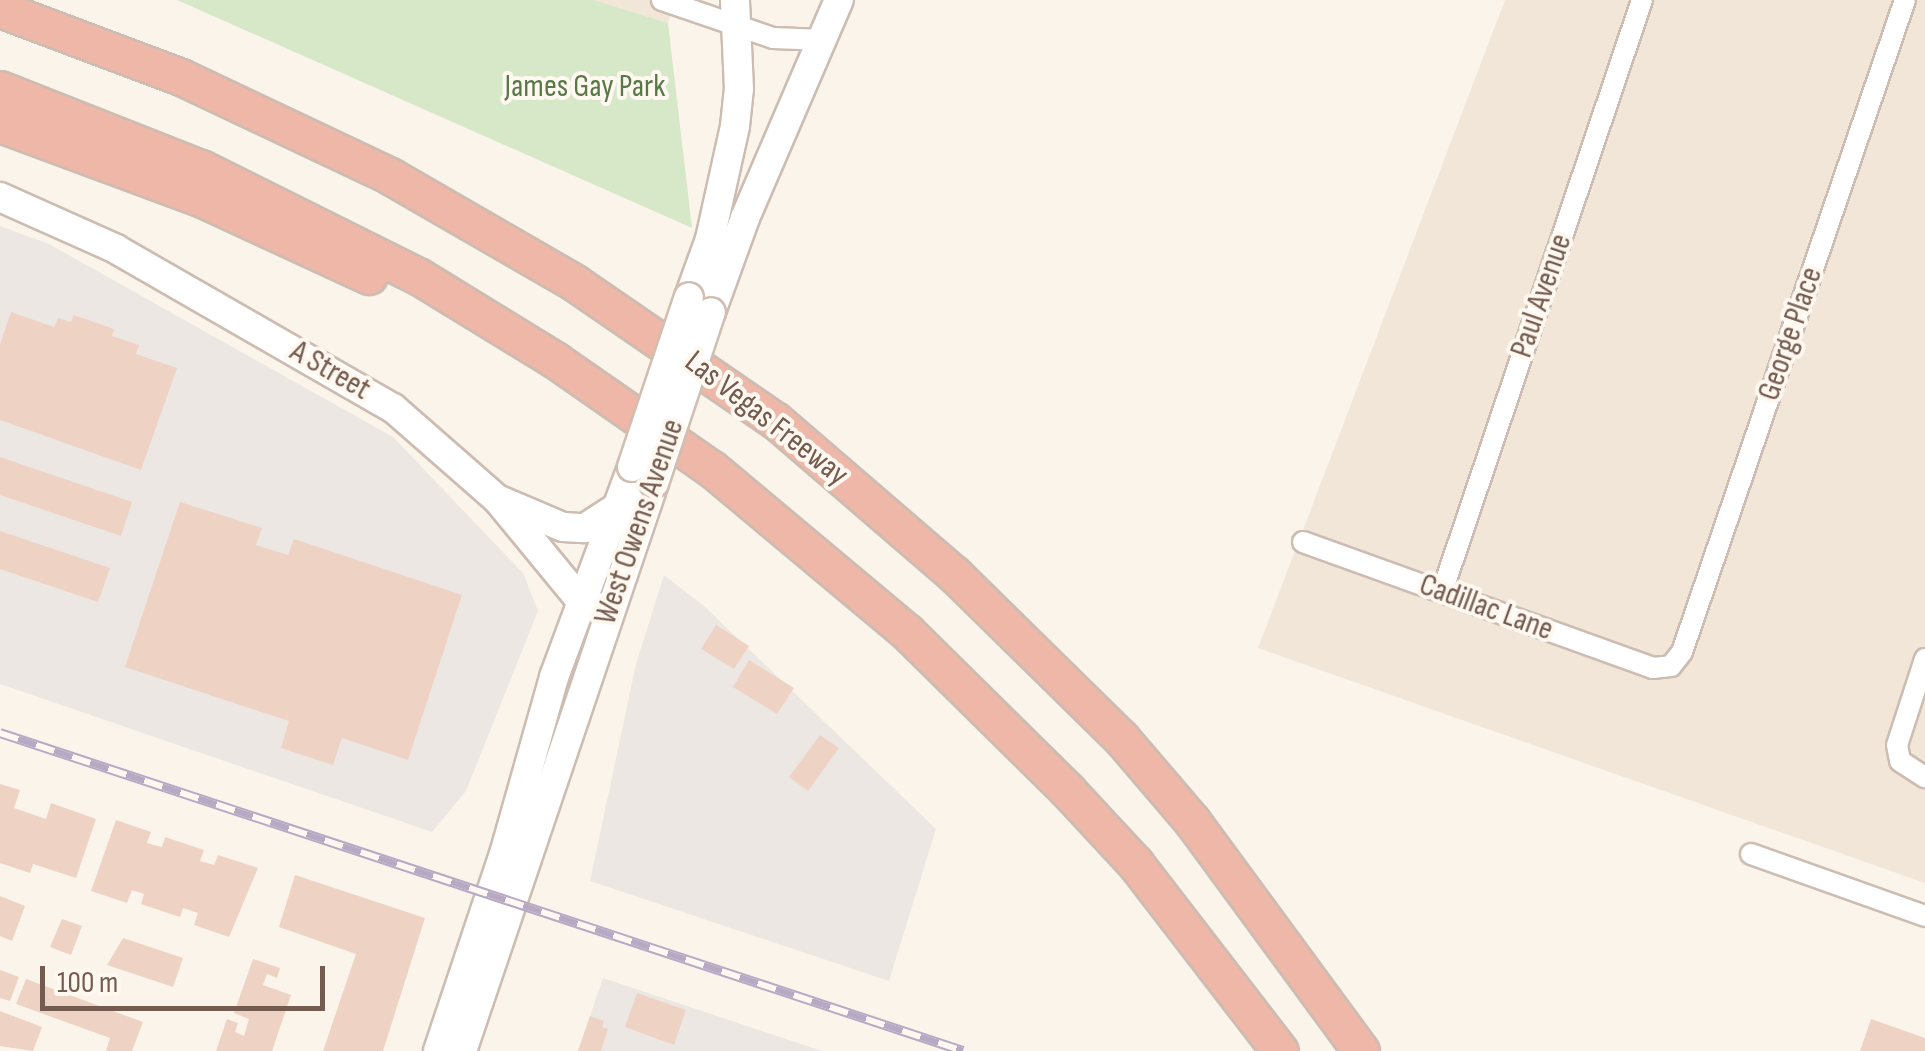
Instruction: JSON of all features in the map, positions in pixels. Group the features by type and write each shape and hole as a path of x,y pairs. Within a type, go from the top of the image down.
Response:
{"highway":[{"name":"Las Vegas Freeway","path":"0,10 180,77 390,176 575,282 776,421 954,574 1121,738 1192,821 1361,1051"},
{"path":"0,89 122,134 320,224 477,310 630,410 767,512 907,632 1135,863 1280,1051"},
{"path":"0,124 200,198 281,233 630,410"}],"main road":[{"name":"West Owens Avenue","path":"700,304 745,218 839,0"},
{"name":"West Owens Avenue","path":"462,1051 609,612 643,475 700,304 728,173 739,89 735,11"},
{"name":"A Street","path":"0,197 116,250 393,408 498,500 580,600 609,612"},
{"name":"West Owens Avenue","path":"438,1051 580,600 619,505 643,475"},
{"path":"498,500 562,527 585,528 619,505"}],"street":[{"path":"662,0 735,11 772,38 825,40"},
{"name":"Paul Avenue","path":"1442,592 1642,0"},
{"name":"George Place","path":"1670,666 1682,652 1905,0"},
{"name":"Cadillac Lane","path":"1303,542 1654,668 1670,666"},
{"path":"1925,660 1897,745 1900,760 1911,772 1925,776"},
{"path":"1751,854 1925,916"}],"shaded area":[{"path":"594,0 675,0 668,23"},
{"path":"1505,0 1925,0 1925,883 1258,648"},
{"path":"0,226 49,244 393,437 523,573 538,611 466,791 432,832 0,684"},
{"path":"664,575 704,606 936,829 889,981 590,881 636,664"},
{"path":"603,978 822,1051 578,1051"}],"green space":[{"name":"James Gay Park","path":"177,0 594,0 668,23 692,228"}],"building":[{"path":"11,312 54,327 58,318 71,322 74,315 114,329 112,336 139,345 136,354 177,368 141,470 0,420 0,344"},
{"path":"0,457 132,502 121,536 0,495"},
{"path":"180,502 262,528 256,545 288,555 294,539 462,595 408,760 342,738 333,765 281,748 289,721 125,667"},
{"path":"0,531 110,568 98,602 0,569"},
{"path":"716,625 749,646 734,669 701,649"},
{"path":"749,660 794,688 777,714 733,687"},
{"path":"820,735 839,748 808,791 789,777"},
{"path":"0,784 20,790 14,808 46,819 51,803 96,819 76,878 33,864 30,873 0,863"},
{"path":"116,820 151,832 147,843 162,847 165,837 204,850 200,861 214,865 218,855 258,868 229,937 194,925 198,913 183,908 180,917 141,904 144,894 132,890 127,903 91,891"},
{"path":"295,875 425,918 383,1051 323,1051 356,954 279,927"},
{"path":"0,896 25,906 12,941 0,936"},
{"path":"62,919 82,926 71,955 50,947"},
{"path":"123,938 183,958 173,987 107,965"},
{"path":"253,959 280,968 277,978 267,974 263,985 291,995 272,1051 216,1051 227,1019 238,1023 235,1032 244,1036 249,1019 234,1013"},
{"path":"0,970 19,977 10,1001 0,998"},
{"path":"26,979 143,1022 132,1051 106,1051 110,1038 16,1004"},
{"path":"637,993 686,1010 674,1045 625,1027"},
{"path":"0,1011 42,1027 33,1051 0,1046"},
{"path":"590,1016 604,1021 602,1027 608,1029 601,1051 578,1051"},
{"path":"1871,1019 1925,1038 1925,1051 1860,1051"}],"railway":[{"path":"0,733 963,1051"}]}
